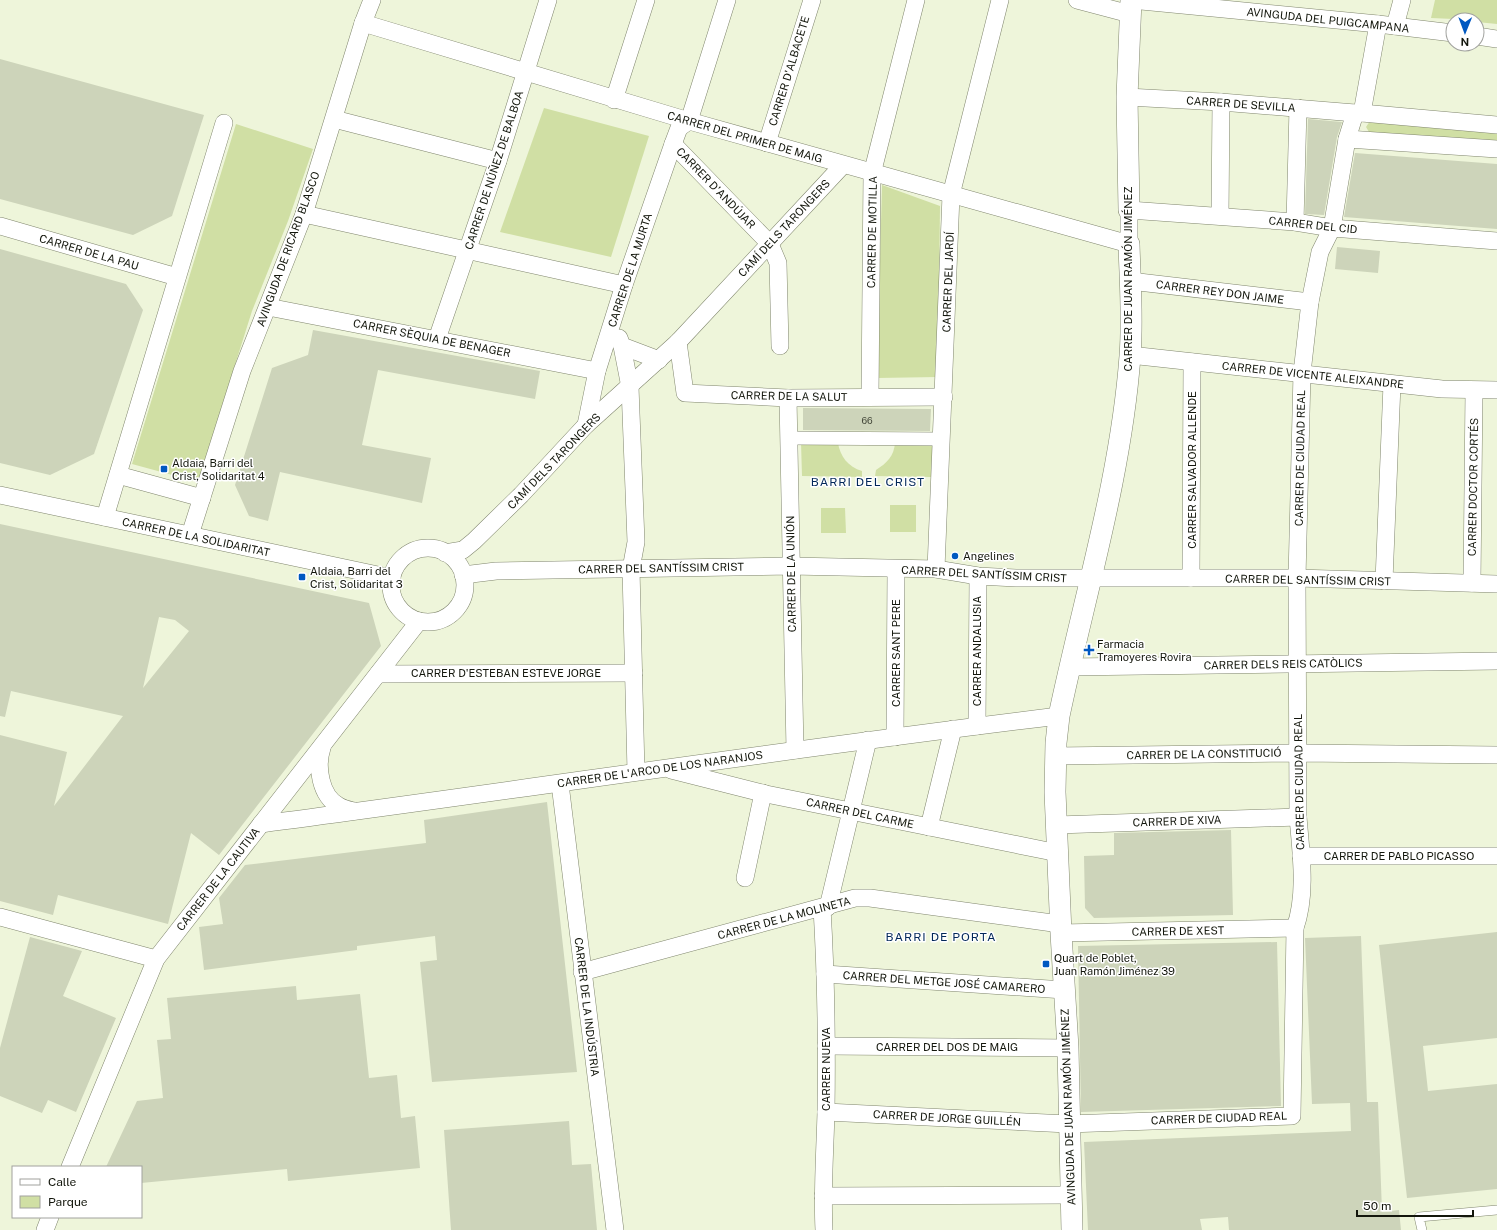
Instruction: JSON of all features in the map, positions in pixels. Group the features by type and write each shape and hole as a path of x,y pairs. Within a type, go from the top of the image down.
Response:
{"street":[{"name":"AVINGUDA DE RICARD BLASCO","path":"190,535 242,371 304,214 363,23 372,0"},
{"name":"CARRER DE NÚÑEZ DE BALBOA","path":"437,339 498,161 548,0"},
{"path":"614,100 646,0"},
{"path":"688,122 727,0"},
{"name":"CARRER D'ALBACETE","path":"767,143 812,0"},
{"name":"CARRER DE MOTILLA","path":"870,397 872,174 916,0"},
{"name":"CARRER DEL JARDÍ","path":"936,569 951,195 1000,0"},
{"name":"AVINGUDA DEL PUIGCAMPANA","path":"1077,0 1378,24 1445,32"},
{"path":"1395,26 1402,0"},
{"name":"CARRER DE JUAN RAMÓN JIMÉNEZ","path":"1090,579 1119,444 1130,355 1128,97 1131,5"},
{"name":"CARRER DEL PRIMER DE MAIG","path":"363,23 688,122 767,143 842,166 1129,244"},
{"name":"CARRER DE CIUDAD REAL","path":"1068,1124 1292,1116 1295,928 1301,912 1301,856 1298,817 1297,578 1302,373 1310,302 1320,252 1332,228 1347,139 1358,113 1378,24"},
{"path":"1485,37 1497,38"},
{"name":"CARRER DE SEVILLA","path":"1128,97 1221,102 1497,125"},
{"path":"1220,216 1221,102"},
{"path":"1295,222 1298,108"},
{"path":"334,119 498,161"},
{"name":"CARRER DE LA MURTA","path":"586,425 597,371 624,285 679,128 688,122"},
{"path":"105,517 224,123"},
{"path":"1347,139 1497,149"},
{"name":"CARRER D'ANDÚJAR","path":"673,144 770,244 778,263 780,346"},
{"name":"CAMÍ DELS TARONGERS","path":"455,563 463,550 521,495 586,425 630,387 678,342 842,166"},
{"name":"CARRER DEL CID","path":"1128,210 1295,222 1332,228 1497,241"},
{"path":"304,214 624,285"},
{"name":"CARRER DE LA PAU","path":"0,226 177,277"},
{"name":"CARRER REY DON JAIME","path":"1130,281 1310,302"},
{"name":"CARRER SÈQUIA DE BENAGER","path":"268,307 597,371"},
{"path":"612,326 622,346 630,387 636,542 631,569 636,772"},
{"name":"CARRER DE LA SALUT","path":"678,342 685,393 788,398 944,397"},
{"path":"622,346 659,360"},
{"name":"CARRER DE VICENTE ALEIXANDRE","path":"1130,355 1392,384 1474,391 1497,390"},
{"name":"CARRER SALVADOR ALLENDE","path":"1191,578 1192,362"},
{"path":"1384,581 1392,384"},
{"name":"CARRER DOCTOR CORTÉS","path":"1472,583 1474,391"},
{"name":"CARRER DE LA UNIÓN","path":"788,398 795,750"},
{"path":"789,438 942,439"},
{"path":"118,475 202,498"},
{"name":"CARRER DE LA SOLIDARITAT","path":"0,495 392,578"},
{"path":"429,548 455,563 464,594 454,610 438,620 419,620 403,612 393,596 392,578 399,562 412,552 429,548"},
{"name":"CARRER DEL SANTÍSSIM CRIST","path":"455,563 496,571 791,566 936,569 978,576 1090,579 1297,578 1497,584"},
{"name":"CARRER SANT PERE","path":"895,737 896,569"},
{"name":"CARRER ANDALUSIA","path":"977,726 978,576"},
{"name":"AVINGUDA DE JUAN RAMÓN JIMÉNEZ","path":"1072,1230 1068,1124 1068,1048 1060,929 1055,756 1059,716 1090,579"},
{"name":"CARRER DE LA CAUTIVA","path":"70,1166 156,959 419,620"},
{"name":"CARRER DELS REIS CATÒLICS","path":"1070,667 1497,661"},
{"name":"CARRER D'ESTEBAN ESTEVE JORGE","path":"378,674 634,673"},
{"name":"CARRER DE L'ARCO DE LOS NARANJOS","path":"261,824 560,784 741,757 1059,716"},
{"path":"929,827 953,729"},
{"name":"CARRER NUEVA","path":"824,1230 822,1196 826,1112 825,907 851,811 868,740"},
{"path":"323,744 318,768 330,799 339,806 355,811"},
{"name":"CARRER DE LA CONSTITUCIÓ","path":"1055,756 1298,753 1497,755"},
{"path":"735,786 741,757"},
{"name":"CARRER DEL CARME","path":"663,768 763,793 1058,853"},
{"name":"CARRER DE LA INDÚSTRIA","path":"560,784 582,972 616,1230"},
{"path":"745,878 763,793"},
{"name":"CARRER DE XIVA","path":"1057,825 1298,817"},
{"name":"CARRER DE PABLO PICASSO","path":"1301,856 1497,856"},
{"name":"CARRER DE LA MOLINETA","path":"582,972 855,898 870,898 1060,929"},
{"path":"0,917 156,959"},
{"name":"CARRER DE XEST","path":"1060,929 1295,928"},
{"name":"CARRER DEL METGE JOSÉ CAMARERO","path":"825,974 1064,990"},
{"name":"CARRER DEL DOS DE MAIG","path":"826,1046 1068,1048"},
{"name":"CARRER DE JORGE GUILLÉN","path":"826,1112 1068,1124"},
{"path":"822,1196 1070,1196"},
{"path":"45,1230 50,1218"}],"lane":[{"path":"1422,1230 1419,1217 1497,1210"}],"green space":[{"path":"1435,0 1497,0 1497,24 1485,23 1485,12 1445,12 1445,19 1431,18"},
{"path":"544,108 649,136 611,257 500,232"},
{"path":"1370,121 1497,130 1497,145 1369,132 1366,127"},
{"path":"236,124 313,149 288,221 252,311 198,482 132,464"},
{"path":"882,185 940,206 938,377 877,378"},
{"path":"801,442 838,443 843,457 853,467 862,471 862,477 802,476"},
{"path":"895,443 933,443 931,477 875,476 876,470 887,462 893,452"},
{"path":"890,505 916,505 916,532 890,532"},
{"path":"821,508 845,508 846,533 821,533"}],"building":[{"path":"0,59 204,115 172,216 133,235 0,199"},
{"path":"1308,119 1342,122 1337,137 1324,215 1305,214"},
{"path":"1355,153 1497,164 1497,229 1344,217"},
{"path":"1337,247 1380,251 1378,273 1335,269"},
{"path":"0,249 126,284 143,310 94,454 50,475 0,463"},
{"path":"313,330 540,371 535,399 378,370 362,445 431,458 422,503 280,472 268,521 249,516 235,485 272,368 308,355"},
{"path":"803,408 931,409 930,431 803,430"},
{"path":"0,524 369,603 381,646 219,855 191,833 168,924 58,895 53,915 0,901 0,735 67,752 54,806 123,716 11,691 5,717 0,716","holes":["159,617 175,620 189,631 143,688"]},
{"path":"547,802 577,1072 432,1082 420,962 437,960 435,936 357,946 357,950 204,970 199,927 223,924 219,898 245,865 426,843 424,820"},
{"path":"1231,830 1233,915 1094,918 1085,908 1084,856 1114,855 1114,833"},
{"path":"1497,932 1497,1038 1423,1046 1428,1091 1497,1084 1497,1189 1407,1198 1379,945"},
{"path":"1361,936 1367,1102 1378,1102 1382,1212 1399,1210 1401,1230 1229,1230 1228,1217 1200,1219 1202,1230 1088,1230 1084,1142 1351,1131 1350,1103 1312,1104 1305,938"},
{"path":"30,937 82,951 63,996 116,1018 76,1112 48,1100 42,1113 0,1096 0,1048"},
{"path":"1277,942 1281,1106 1081,1112 1078,946"},
{"path":"296,986 297,1000 360,994 369,1078 397,1075 401,1118 415,1116 420,1168 288,1181 287,1169 142,1183 142,1166 106,1166 137,1101 163,1098 157,1040 171,1039 167,998"},
{"path":"569,1121 572,1165 591,1164 597,1230 451,1230 444,1130"}],"place":[{"name":"Aldaia, Barri del Crist, Solidaritat 4","path":"164,469"},
{"name":"Angelines","path":"955,556"},
{"name":"Aldaia, Barri del Crist, Solidaritat 3","path":"302,577"},
{"name":"Farmacia Tramoyeres Rovira","path":"1089,650"},
{"name":"Quart de Poblet, Juan Ramón Jiménez 39","path":"1046,964"}],"district":[{"name":"BARRI DEL CRIST","path":"868,482"},
{"name":"BARRI DE PORTA","path":"941,937"}]}
